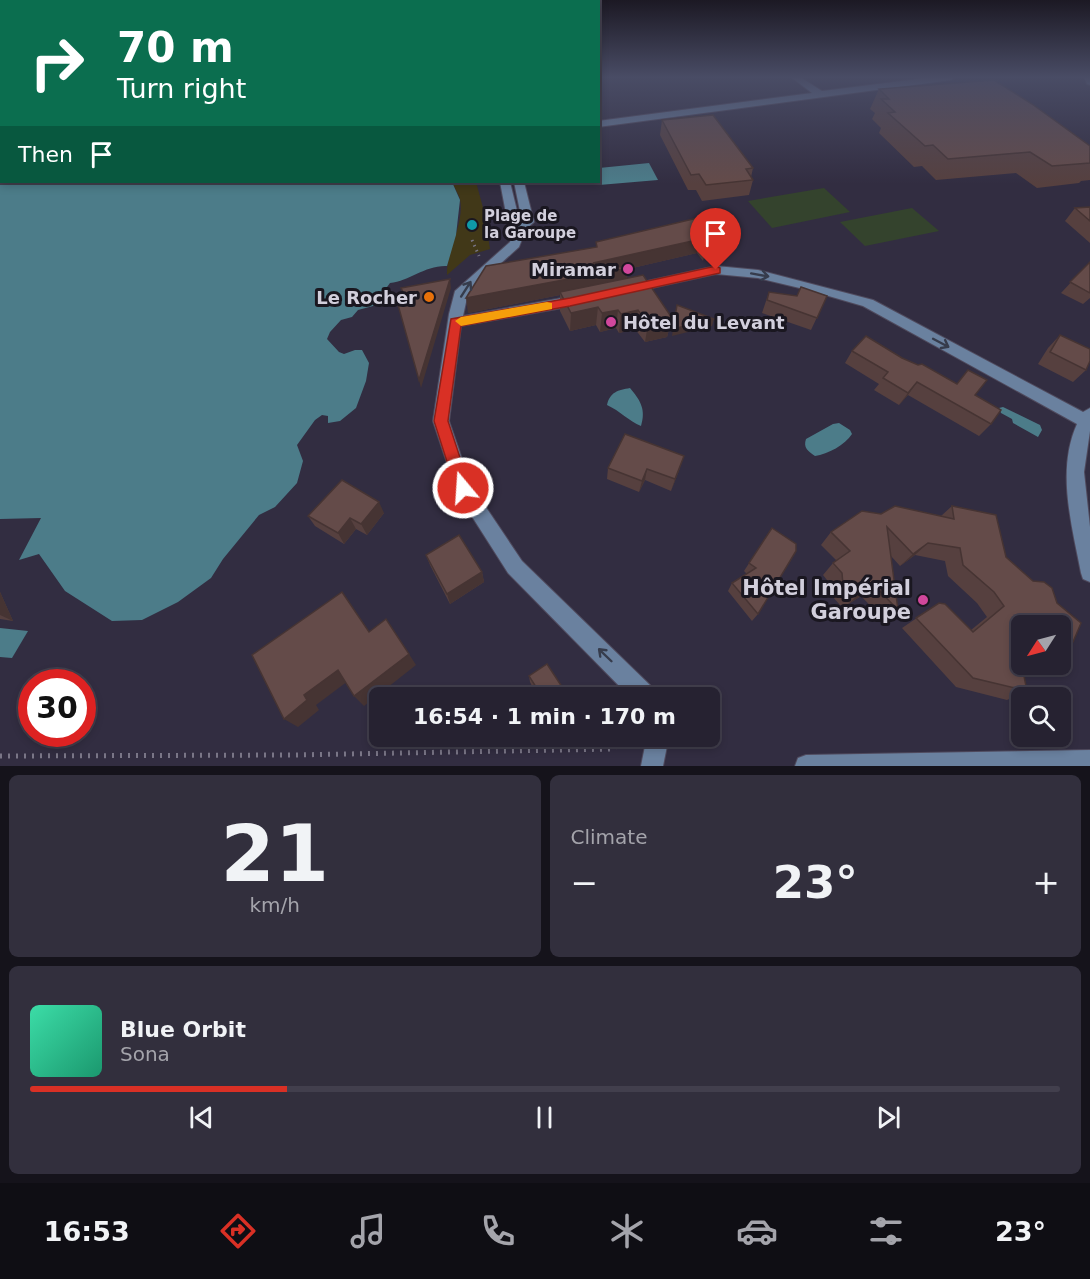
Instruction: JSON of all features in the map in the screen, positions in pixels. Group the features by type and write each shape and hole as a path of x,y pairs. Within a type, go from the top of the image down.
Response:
{"street":[{"path":"600,118 642,113"},
{"path":"600,124 675,113"},
{"path":"505,183 514,224 521,228"},
{"path":"519,183 528,222 521,228 515,244 465,286 458,304 441,421 463,488 515,567 637,687"},
{"path":"614,292 716,270 758,274 810,286 868,303 1088,417 1076,458 1077,499 1090,573"},
{"path":"455,322 592,297"},
{"path":"652,766 656,747"},
{"path":"806,766 1090,761"}],"path":[{"path":"0,756 292,755 613,749 616,747"}],"shaded area":[{"path":"649,163 658,180 599,185 600,168"},
{"path":"0,183 452,183 460,200 456,235 447,266 432,268 390,283 373,306 358,310 352,317 341,320 330,332 327,339 339,352 344,354 362,350 369,363 366,381 356,408 340,421 328,423 328,416 322,415 315,420 297,445 303,461 297,483 275,507 259,515 223,559 211,578 178,602 142,620 112,621 65,591 39,554 19,560 41,518 0,519"},
{"path":"824,188 850,212 772,228 748,201"},
{"path":"912,208 939,231 865,246 840,222"},
{"path":"630,388 642,406 641,426 607,405 615,392"},
{"path":"1003,407 1040,425 1042,430 1038,437 1013,423 1012,419 1001,413 999,408"},
{"path":"839,423 852,434 845,442 820,455 815,456 808,451 805,445 806,439"},
{"path":"0,628 28,631 12,658 0,657"}],"sand":[{"name":"Plage de la Garoupe","path":"452,183 476,183 485,215 490,249 470,255 447,275 449,256 460,218 460,199"}],"building":[{"path":"888,113 1044,113 1090,146 1090,163 1052,166 1030,152 948,159 933,145 925,146"},
{"path":"713,115 753,168 746,169 753,180 706,185 699,174 691,175 662,120"},
{"path":"1090,207 1090,221 1075,208"},
{"path":"710,215 707,246 701,239 593,263 628,268 466,298 486,266 597,247 596,242"},
{"path":"1090,262 1090,293 1070,282"},
{"path":"643,275 672,318 648,324 638,310 621,314 618,310 602,313 598,307 571,313 560,292"},
{"path":"450,279 419,380 395,294 403,292 401,288"},
{"path":"801,287 827,296 817,318 767,300 769,292 797,296"},
{"path":"677,305 714,319 673,329"},
{"path":"1060,335 1090,349 1090,361 1086,370 1050,352"},
{"path":"866,336 902,358 918,365 922,364 957,384 968,370 987,380 975,395 1001,410 991,424 917,382 908,393 883,378 888,372 852,351"},
{"path":"625,434 684,456 675,479 647,469 642,481 608,468"},
{"path":"342,480 379,502 361,524 350,518 338,533 308,516"},
{"path":"895,506 954,519 952,506 996,515 1006,557 1033,581 1044,582 1052,588 1057,603 1081,623 1073,642 1071,642 1071,615 1011,615 1011,675 1024,675 1026,687 1011,687 973,678 916,618 939,603 945,604 973,632 1004,606 994,592 963,565 960,548 928,543 913,554 887,527 898,610 873,584 859,594 852,594 843,585 842,573 833,563 850,551 831,532 862,511 881,514"},
{"path":"772,528 796,544 796,551 758,614 732,583 756,568 749,563"},
{"path":"459,535 482,572 447,594 426,555"},
{"path":"342,592 369,632 386,619 409,654 354,696 338,670 304,695 307,700 284,719 252,655"},
{"path":"547,664 562,687 536,687 529,676"}],"slow traffic":[{"path":"461,321 547,306"}],"place":[{"name":"Plage de la Garoupe","path":"472,225"},
{"name":"Miramar","path":"628,269"},
{"name":"Le Rocher","path":"429,297"},
{"name":"Hôtel du Levant","path":"611,322"},
{"name":"Hôtel Impérial Garoupe","path":"923,600"}],"route":[{"path":"463,488 441,421 455,322 570,302 716,270"}]}
